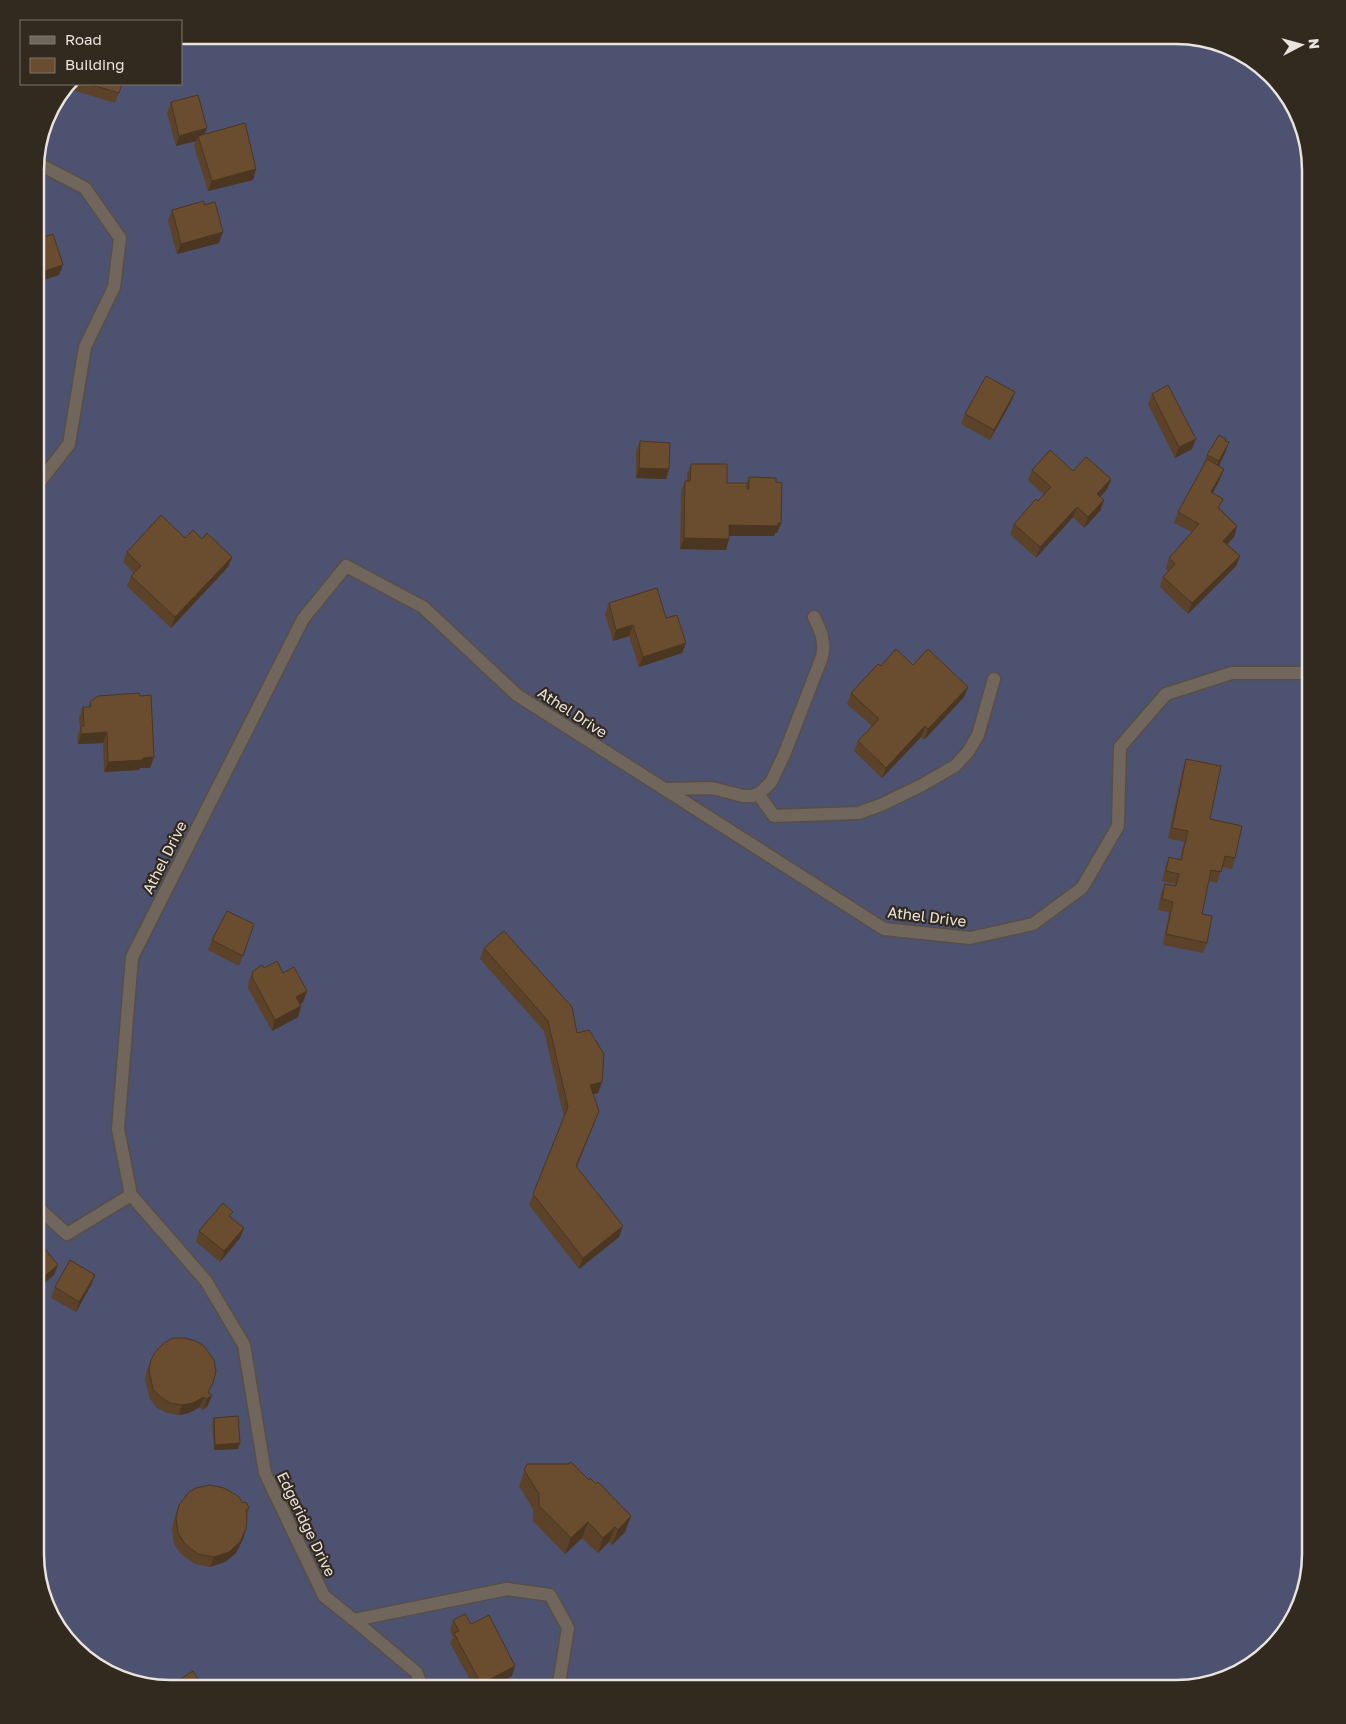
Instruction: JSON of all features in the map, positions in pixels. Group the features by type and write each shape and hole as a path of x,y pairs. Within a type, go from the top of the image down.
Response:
{"street":[{"path":"44,167 85,188 120,238 114,287 85,347 69,444 44,476"},
{"name":"Athel Drive","path":"131,1195 118,1129 132,957 303,619 346,566 423,607 517,695 884,929 970,938 1032,924 1082,888 1118,826 1120,747 1166,694 1232,673 1302,673"},
{"path":"665,789 706,788 743,796 753,796 771,782 784,755 824,650 819,627 814,617"},
{"path":"758,794 774,816 858,813 881,805 955,766 968,752 978,735 994,679"},
{"path":"44,1213 67,1234 131,1195"},
{"name":"Edgeridge Drive","path":"131,1195 206,1281 244,1345 265,1473 324,1596 417,1673 419,1680"},
{"path":"354,1620 508,1589 550,1595 568,1628 559,1680"}],"shaded area":[{"path":"182,44 1185,44 1217,50 1239,61 1265,81 1281,100 1296,129 1300,145 1302,170 1302,1554 1301,1571 1293,1603 1276,1631 1246,1659 1217,1674 1201,1678 1176,1680 170,1680 153,1679 121,1671 87,1649 65,1624 50,1595 44,1554 44,161 53,121 77,85 182,85"}],"building":[{"path":"92,85 122,85 119,93"},
{"path":"198,95 207,128 179,136 171,102"},
{"path":"245,123 256,169 212,181 198,136"},
{"path":"204,201 204,205 215,202 223,232 181,244 172,210"},
{"path":"53,234 63,265 44,271 44,237"},
{"path":"986,376 1015,392 994,430 965,414"},
{"path":"1168,385 1196,439 1179,447 1152,394"},
{"path":"1219,435 1229,442 1219,461 1207,455"},
{"path":"640,441 670,443 669,469 639,468"},
{"path":"1050,450 1073,471 1086,457 1111,479 1097,494 1104,500 1088,517 1077,507 1040,547 1014,524 1036,499 1038,501 1051,487 1032,470"},
{"path":"1207,459 1224,469 1211,492 1223,499 1218,508 1237,526 1223,541 1240,556 1192,603 1163,577 1175,564 1169,558 1199,524 1178,512"},
{"path":"691,464 727,464 727,483 747,483 747,489 749,489 749,477 776,478 776,482 782,483 781,523 778,523 778,526 729,525 729,539 684,538 685,481 690,481"},
{"path":"161,515 185,538 193,530 202,539 207,533 232,557 175,617 131,576 141,566 127,552"},
{"path":"657,588 666,618 677,615 686,643 643,657 633,625 616,630 609,603"},
{"path":"896,649 913,665 928,649 968,687 928,729 925,726 886,768 858,741 879,719 851,693 878,664 881,666"},
{"path":"139,693 140,696 151,695 154,757 143,758 143,760 108,762 107,732 81,734 81,726 84,726 83,707 91,707 90,702 98,696"},
{"path":"1186,759 1221,766 1210,819 1242,826 1235,858 1225,856 1221,872 1211,870 1202,914 1212,916 1207,943 1166,934 1173,902 1162,899 1165,884 1176,886 1179,874 1166,871 1169,857 1181,860 1188,831 1172,828"},
{"path":"227,911 254,924 243,956 212,940"},
{"path":"504,931 572,1007 577,1033 589,1030 604,1054 602,1082 590,1085 599,1111 576,1166 623,1226 583,1258 533,1194 568,1107 548,1021 484,948"},
{"path":"277,961 283,973 294,967 307,991 296,997 301,1006 275,1020 252,977 253,971 262,965 264,968"},
{"path":"223,1203 233,1212 229,1216 244,1228 224,1251 199,1231"},
{"path":"44,1248 58,1265 44,1277"},
{"path":"70,1260 95,1275 79,1302 55,1287"},
{"path":"173,1338 185,1338 196,1341 204,1346 214,1360 216,1371 208,1392 212,1395 207,1399 204,1397 193,1403 182,1405 170,1403 153,1389 149,1370 151,1360 164,1343"},
{"path":"238,1416 240,1443 215,1445 214,1418"},
{"path":"571,1462 589,1480 590,1478 596,1484 598,1482 631,1516 618,1530 615,1527 603,1538 588,1522 571,1538 539,1506 539,1494 524,1470 527,1464 568,1464"},
{"path":"210,1485 224,1488 238,1496 243,1503 246,1502 249,1508 246,1510 246,1529 240,1542 229,1552 214,1557 198,1554 185,1544 178,1533 176,1518 179,1505 189,1492 196,1488"},
{"path":"465,1614 471,1624 489,1615 515,1666 489,1680 479,1680 454,1633 459,1631 453,1620"},
{"path":"193,1671 198,1680 179,1680"}]}
